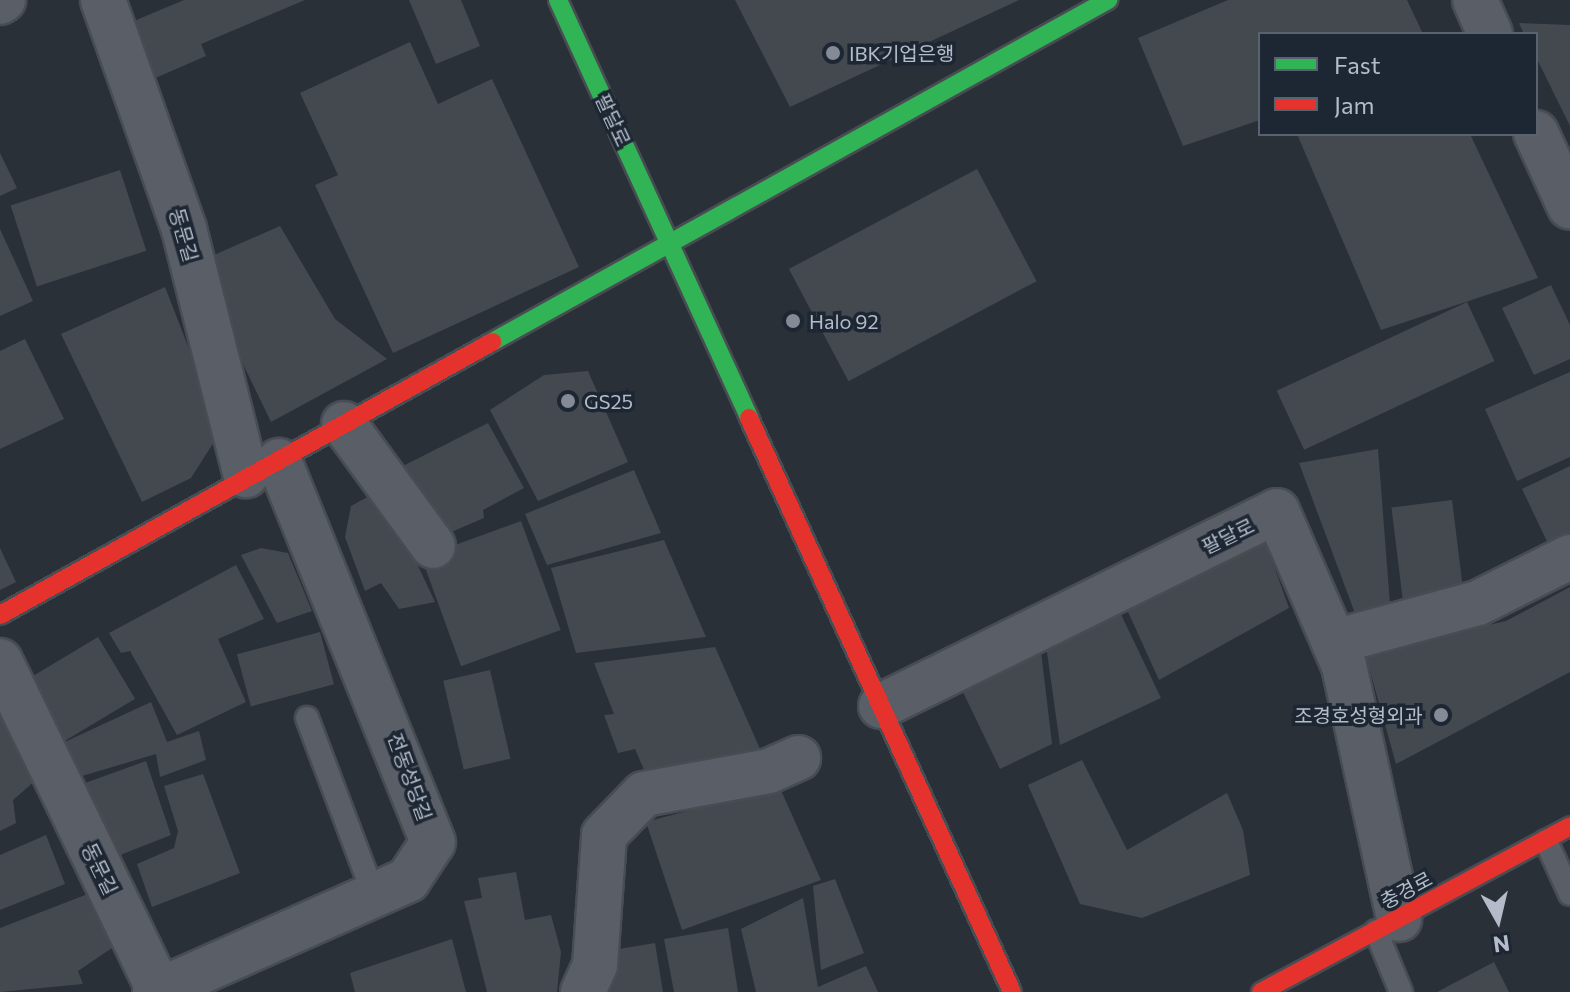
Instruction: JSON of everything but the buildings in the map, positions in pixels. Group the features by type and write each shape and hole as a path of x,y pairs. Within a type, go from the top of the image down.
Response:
{"street":[{"name":"동문길","path":"103,0 184,229 262,468"},
{"name":"팔달로","path":"558,0 1012,992"},
{"path":"0,615 668,241 1108,0"},
{"path":"1475,0 1489,32"},
{"path":"1537,136 1570,207"},
{"path":"344,424 433,546"},
{"name":"전동성당길","path":"157,991 408,880 433,842 262,468"},
{"name":"팔달로","path":"881,706 1277,511 1334,642 1387,925"},
{"path":"1334,642 1478,603 1570,557"},
{"name":"동문길","path":"0,661 157,991"},
{"path":"583,992 595,965 604,835 644,794 769,771 798,758"},
{"name":"충경로","path":"1261,992 1570,826"}],"lane":[{"path":"307,718 374,895"},
{"path":"1546,841 1570,894"},
{"path":"1387,925 1401,992"}],"traffic: fast":[{"path":"558,0 749,418"},
{"path":"492,342 1108,0"}],"traffic: jam":[{"path":"0,615 492,342"},
{"path":"749,418 1012,992"},
{"path":"1261,992 1570,826"}],"place":[{"name":"IBK기업은행","path":"833,53"},
{"name":"Halo 92","path":"793,321"},
{"name":"GS25","path":"568,401"},
{"name":"조경호성형외과","path":"1441,715"}]}
